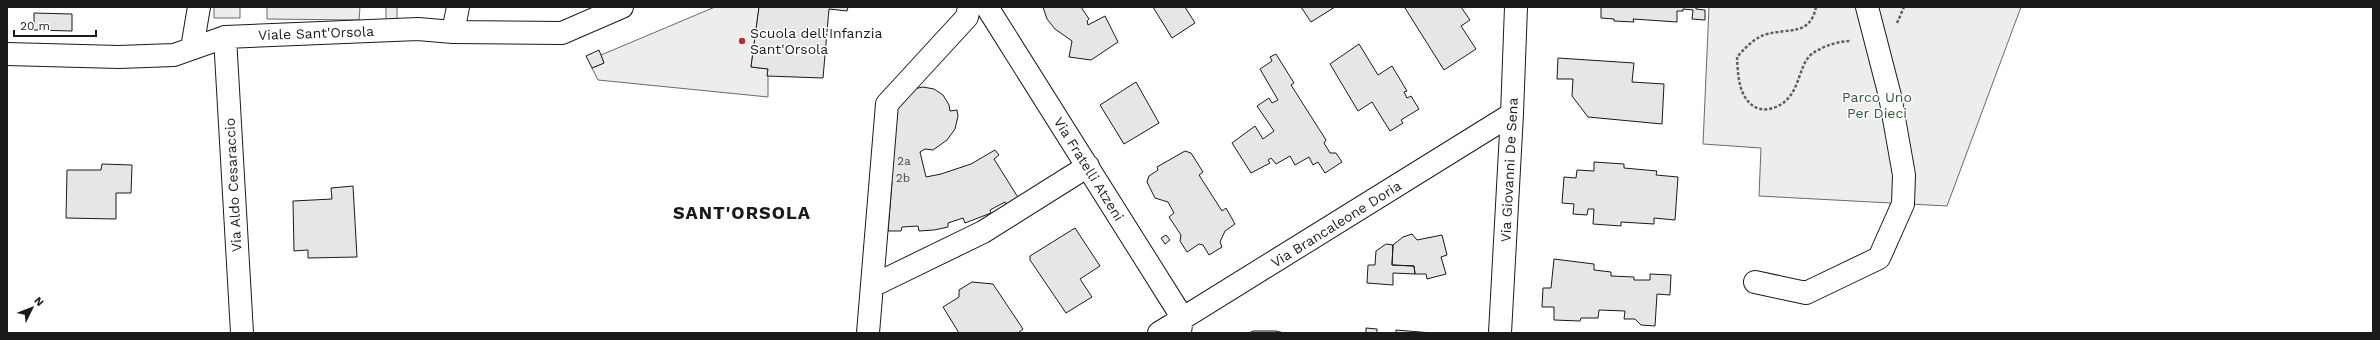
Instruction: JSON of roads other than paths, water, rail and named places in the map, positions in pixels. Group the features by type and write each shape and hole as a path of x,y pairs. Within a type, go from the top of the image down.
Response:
{"street":[{"path":"192,48 199,7"},
{"path":"453,32 458,7"},
{"name":"Viale Sant'Orsola","path":"7,54 119,57 174,55 225,37 418,29 453,32 562,33 622,7"},
{"path":"868,333 887,104 967,17 969,7"},
{"name":"Via Fratelli Atzeni","path":"987,7 1088,166 1181,325"},
{"name":"Via Giovanni De Sena","path":"1500,333 1512,114 1516,7"},
{"path":"1755,282 1806,293 1879,258 1903,204 1904,175 1890,96 1867,7"},
{"name":"Via Aldo Cesaraccio","path":"225,37 242,333"},
{"name":"Via Brancaleone Doria","path":"1159,333 1181,325 1512,114"},
{"path":"872,286 983,232 1088,166"}],"place":[{"name":"Scuola dell'Infanzia Sant'Orsola","path":"742,41"}],"district":[{"name":"SANT'ORSOLA","path":"742,213"}],"park label":[{"name":"Parco Uno Per Dieci","path":"1877,106"}]}
